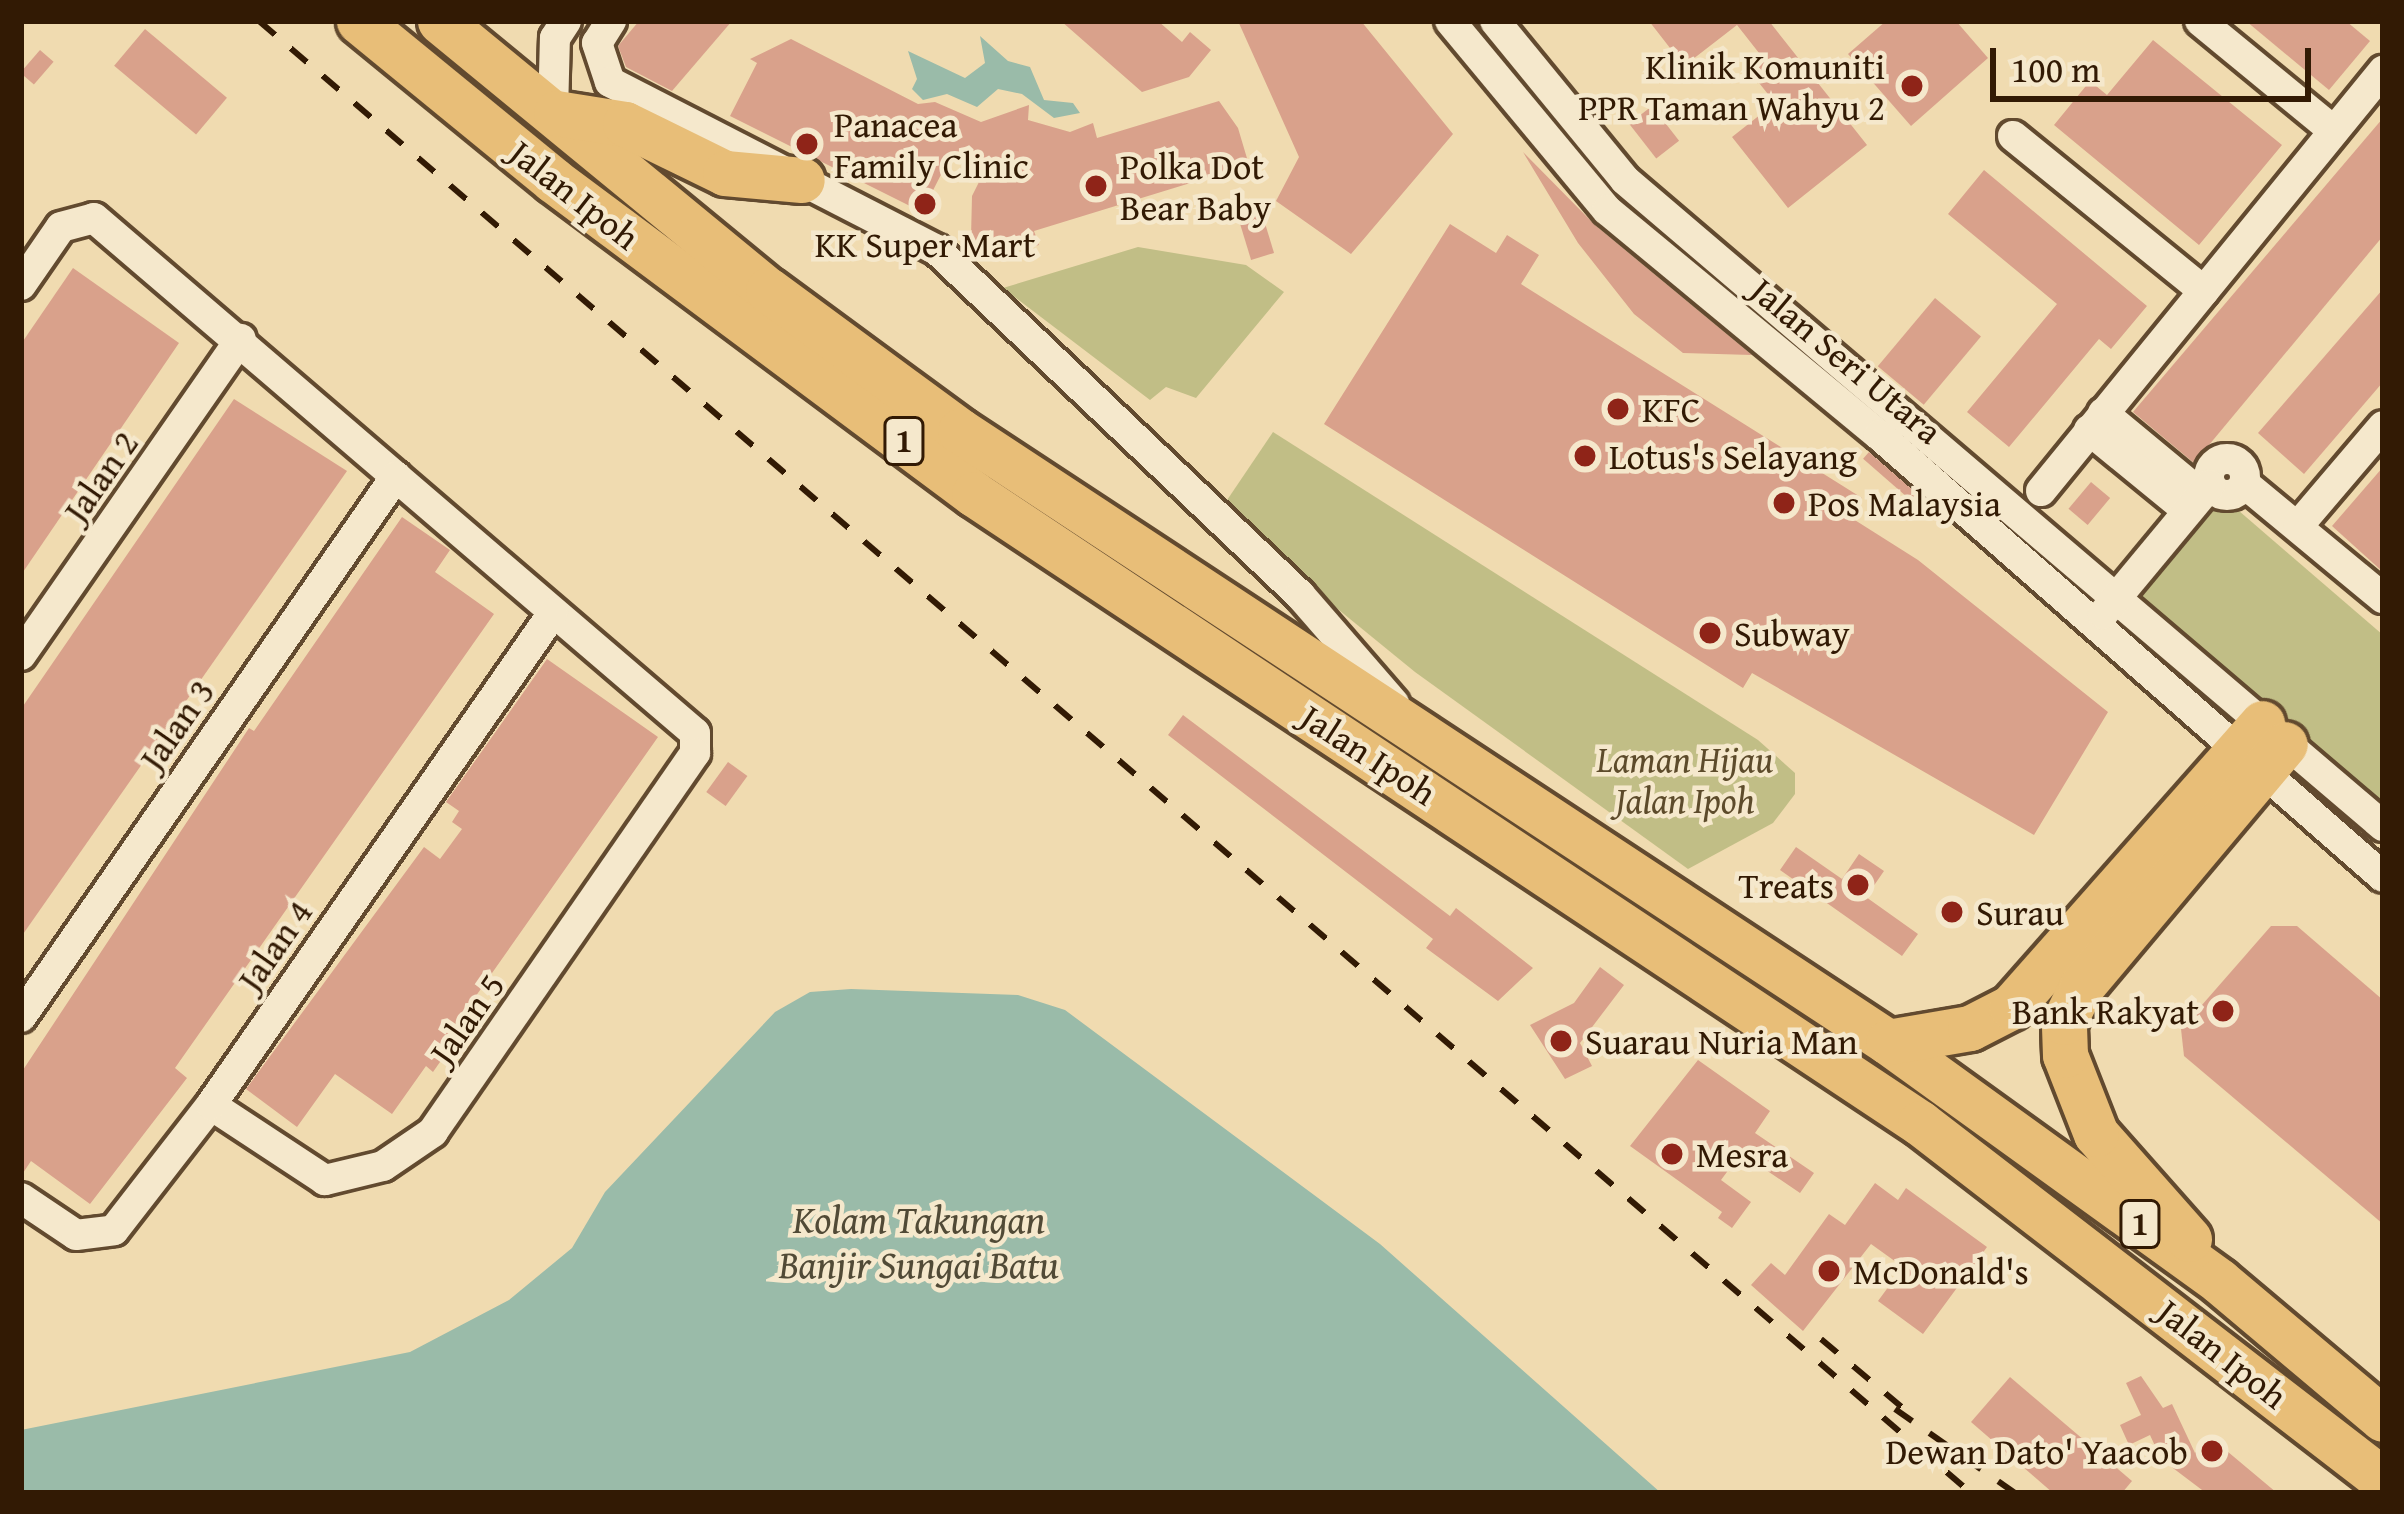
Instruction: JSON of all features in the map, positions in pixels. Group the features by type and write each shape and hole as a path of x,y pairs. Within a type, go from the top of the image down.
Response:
{"highway":[{"name":"Jalan Ipoh","path":"359,21 553,179 974,494 1920,1123 2383,1480"},
{"name":"Jalan Ipoh","path":"440,21 768,290 960,431 1888,1042 2219,1281 2383,1419"},
{"path":"553,112 625,124 725,173 802,181"},
{"path":"1888,1042 1970,1028 2011,1007 2262,746"},
{"path":"2219,1281 2167,1208 2096,1134 2065,1055 2064,1022 2080,987 2262,746"}],"street":[{"path":"553,112 555,38 566,21"},
{"path":"611,21 597,43 610,82 937,250 1300,596 1426,739"},
{"name":"Jalan Seri Utara","path":"1450,21 1607,210 2095,623 2262,746 2383,826"},
{"name":"Jalan Seri Utara","path":"1495,21 1625,180 2116,598 2383,878"},
{"path":"2200,21 2334,130"},
{"path":"2041,491 2383,71"},
{"path":"2014,136 2204,291"},
{"path":"21,286 61,227 94,218 553,613"},
{"name":"Jalan 2","path":"21,655 241,340"},
{"path":"2096,422 2200,496"},
{"path":"2298,526 2383,426"},
{"path":"2095,623 2200,496 2212,467 2227,459 2242,466 2245,484 2383,598"},
{"name":"Jalan 3","path":"21,1017 396,476"},
{"name":"Jalan 5","path":"211,1106 325,1180 383,1166 433,1132 695,753 695,733 553,613"},
{"name":"Jalan 4","path":"21,1198 76,1235 114,1230 211,1106 553,613"}],"green space":[{"path":"1138,247 1246,265 1284,292 1196,398 1166,387 1150,400 1003,288"},
{"name":"Laman Hijau Jalan Ipoh","path":"1273,432 1758,740 1795,773 1795,794 1773,823 1688,869 1415,672 1219,512"},
{"path":"2224,498 2383,635 2383,814 2136,601"}],"water":[{"path":"980,36 1008,61 1030,67 1044,100 1073,103 1080,113 1054,118 1022,94 998,89 977,107 947,94 923,100 912,89 917,79 908,51 965,78 985,63"},
{"name":"Kolam Takungan Banjir Sungai Batu","path":"810,992 1018,995 1065,1010 1380,1244 1661,1493 21,1493 21,1430 410,1352 509,1300 572,1248 605,1192 775,1012"}],"building":[{"path":"639,21 732,21 672,91 626,67 618,46"},
{"path":"1061,21 1158,21 1182,42 1190,32 1211,50 1189,77 1142,92"},
{"path":"1238,21 1361,21 1453,134 1351,254 1276,201 1299,157"},
{"path":"1649,21 1769,21 1867,145 1788,208 1732,137 1775,103 1744,64 1759,53 1737,25 1684,66"},
{"path":"1886,21 1956,21 1988,58 1911,126 1848,54"},
{"path":"2246,21 2346,21 2370,41 2329,90"},
{"path":"145,29 227,98 196,135 114,66"},
{"path":"791,39 918,104 935,102 981,122 1029,105 1028,120 1070,132 1093,123 1097,138 1219,101 1238,128 1249,165 1034,231 1039,245 983,259 971,237 972,196 984,172 951,155 922,212 730,116 757,63 750,59"},
{"path":"2153,40 2282,145 2199,245 2054,125 2090,81 2107,95"},
{"path":"40,50 54,62 34,84 21,72"},
{"path":"1652,106 1679,141 1656,159 1629,124"},
{"path":"2383,118 2383,236 2194,463 2133,412"},
{"path":"1523,152 1595,225 1752,355 1683,353 1634,314 1578,243"},
{"path":"1984,170 2147,306 2111,349 2099,339 2009,447 1967,412 2057,304 1948,214"},
{"path":"1260,207 1274,253 1251,260 1237,214"},
{"name":"Lotus's Selayang","path":"1450,224 1496,253 1507,235 1539,255 1521,284 1862,498 1850,517 1918,560 2108,712 2034,835 1752,673 1743,688 1324,424"},
{"path":"73,268 179,343 21,575 21,344"},
{"path":"2383,289 2383,382 2304,474 2258,433"},
{"path":"1935,298 1981,337 1924,405 1878,366"},
{"path":"234,399 347,471 21,937 21,709"},
{"path":"1869,452 1926,502 1920,509 1863,459"},
{"path":"2383,467 2383,572 2332,526"},
{"path":"2091,482 2110,498 2088,525 2069,509"},
{"path":"402,517 450,550 435,572 494,614 175,1068 187,1078 90,1204 31,1161 21,1176 21,1073 249,728 254,731"},
{"path":"547,659 658,737 440,1047 447,1052 433,1072 426,1066 392,1114 335,1074 297,1127 246,1089 424,847 440,859 462,829 452,822 459,811 446,802"},
{"path":"1183,715 1450,916 1456,908 1533,968 1498,1001 1426,948 1433,939 1168,735"},
{"path":"728,762 747,776 726,806 706,792"},
{"path":"1796,847 1842,879 1859,854 1884,871 1866,897 1918,934 1902,956 1780,870"},
{"path":"2271,926 2297,926 2383,1000 2383,1224 2184,1056 2181,1029"},
{"name":"Suarau Nuria Man","path":"1600,967 1624,985 1580,1043 1592,1066 1565,1079 1530,1025 1574,1003"},
{"path":"1698,1060 1770,1111 1755,1133 1814,1173 1800,1193 1741,1153 1721,1180 1751,1202 1732,1228 1718,1218 1722,1212 1630,1146"},
{"path":"1875,1183 1898,1200 1906,1188 1987,1247 1923,1334 1878,1301 1903,1267 1871,1244 1803,1331 1751,1285 1771,1263 1785,1275 1829,1214 1845,1225"},
{"path":"2141,1376 2163,1408 2172,1404 2195,1453 2209,1436 2277,1493 2206,1493 2161,1459 2150,1435 2129,1445 2120,1425 2141,1415 2126,1383"},
{"path":"2010,1377 2132,1481 2122,1493 2053,1493 1971,1422"}],"railway":[{"path":"259,21 1971,1493"},
{"path":"1821,1339 1910,1414"},
{"path":"1895,1409 2015,1493"}],"place":[{"name":"Klinik Komuniti PPR Taman Wahyu 2","path":"1912,86"},
{"name":"Panacea Family Clinic","path":"807,144"},
{"name":"Polka Dot Bear Baby","path":"1096,186"},
{"name":"KK Super Mart","path":"925,204"},
{"name":"KFC","path":"1618,409"},
{"name":"Lotus's Selayang","path":"1585,456"},
{"name":"Pos Malaysia","path":"1784,503"},
{"name":"Subway","path":"1710,633"},
{"name":"Treats","path":"1858,885"},
{"name":"Surau","path":"1952,912"},
{"name":"Bank Rakyat","path":"2223,1011"},
{"name":"Suarau Nuria Man","path":"1561,1041"},
{"name":"Mesra","path":"1672,1154"},
{"name":"McDonald's","path":"1829,1271"},
{"name":"Dewan Dato' Yaacob","path":"2212,1451"}]}
